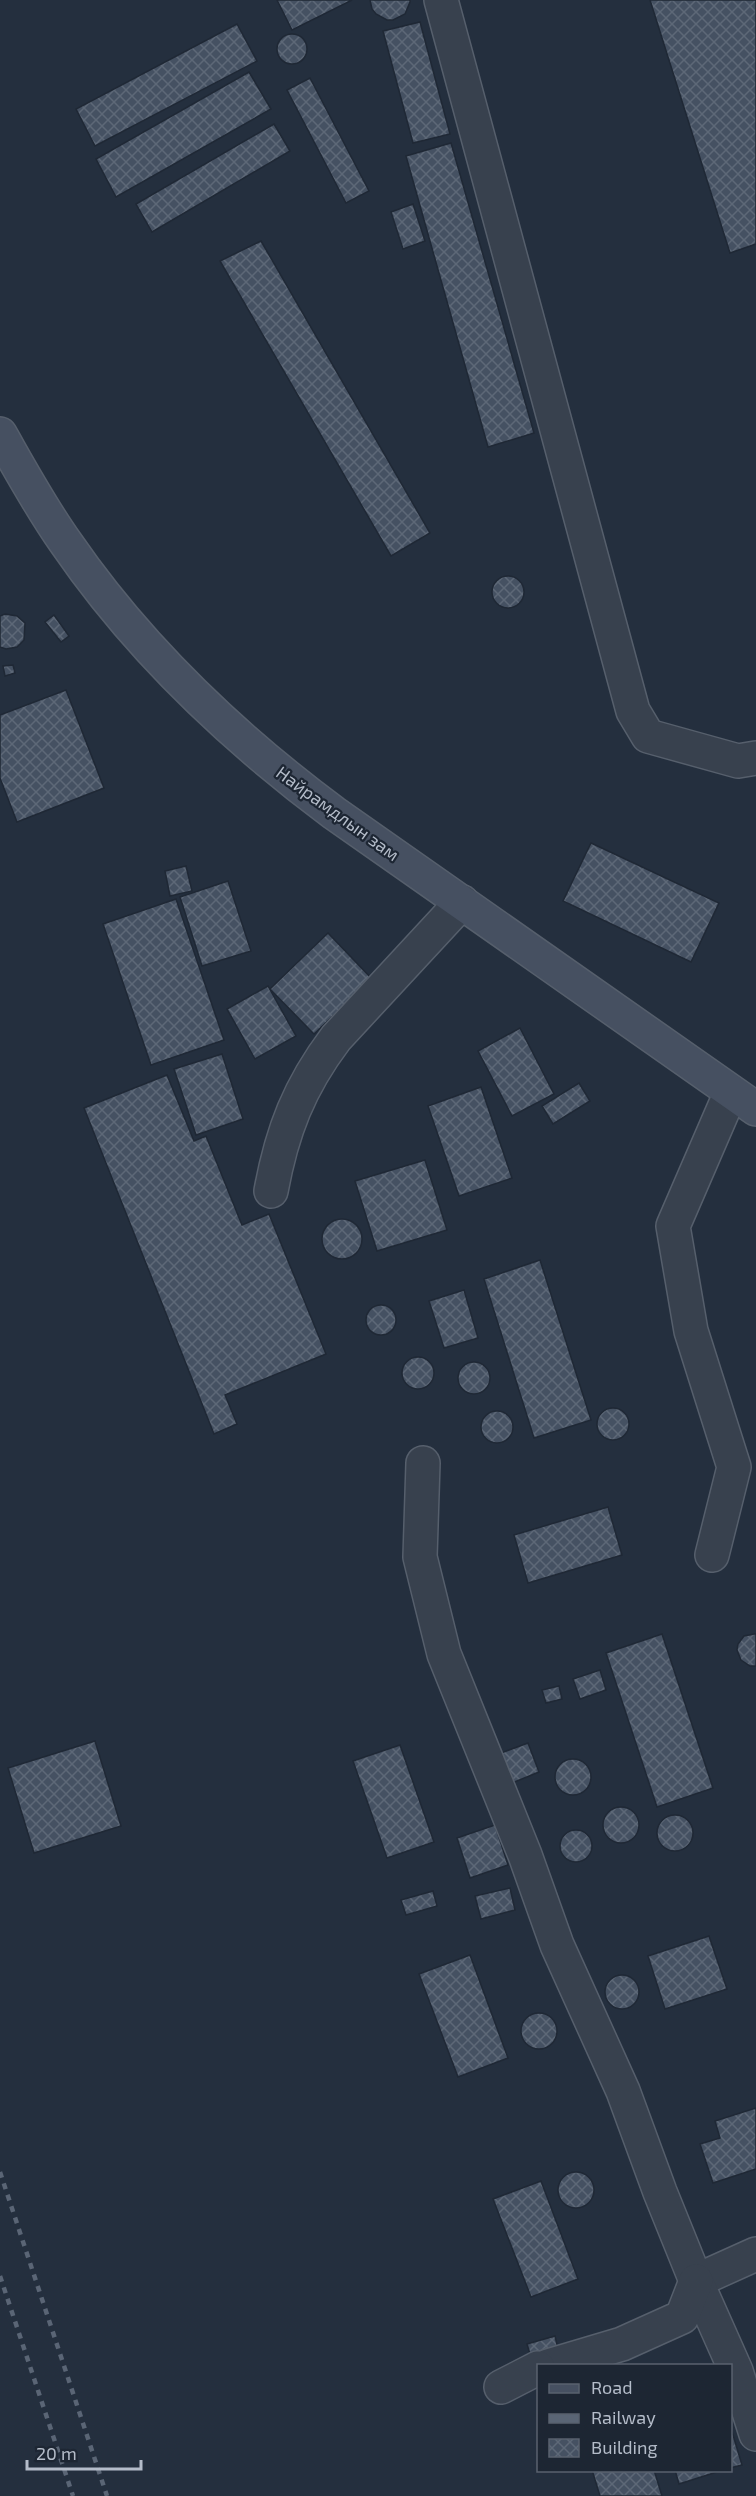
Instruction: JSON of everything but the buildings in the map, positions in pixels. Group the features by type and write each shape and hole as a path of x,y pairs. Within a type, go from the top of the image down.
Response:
{"main road":[{"name":"Найрамдлын зам","path":"0,434 66,543 97,585 127,622 219,720 303,790 744,1101"}],"street":[{"path":"441,0 633,711 648,736 738,761 756,758"},
{"path":"271,1191 291,1112 318,1062 336,1038 462,902"},
{"path":"712,1555 734,1467 691,1331 673,1226 744,1101"},
{"path":"423,1463 420,1557 444,1654 525,1855 557,1945 623,2091 660,2192 736,2371 756,2434"},
{"path":"555,2364 622,2344 681,2317 696,2280 756,2254"},
{"path":"501,2387 537,2369"}],"railway":[{"path":"0,2172 107,2496"},
{"path":"0,2276 73,2496"}]}
